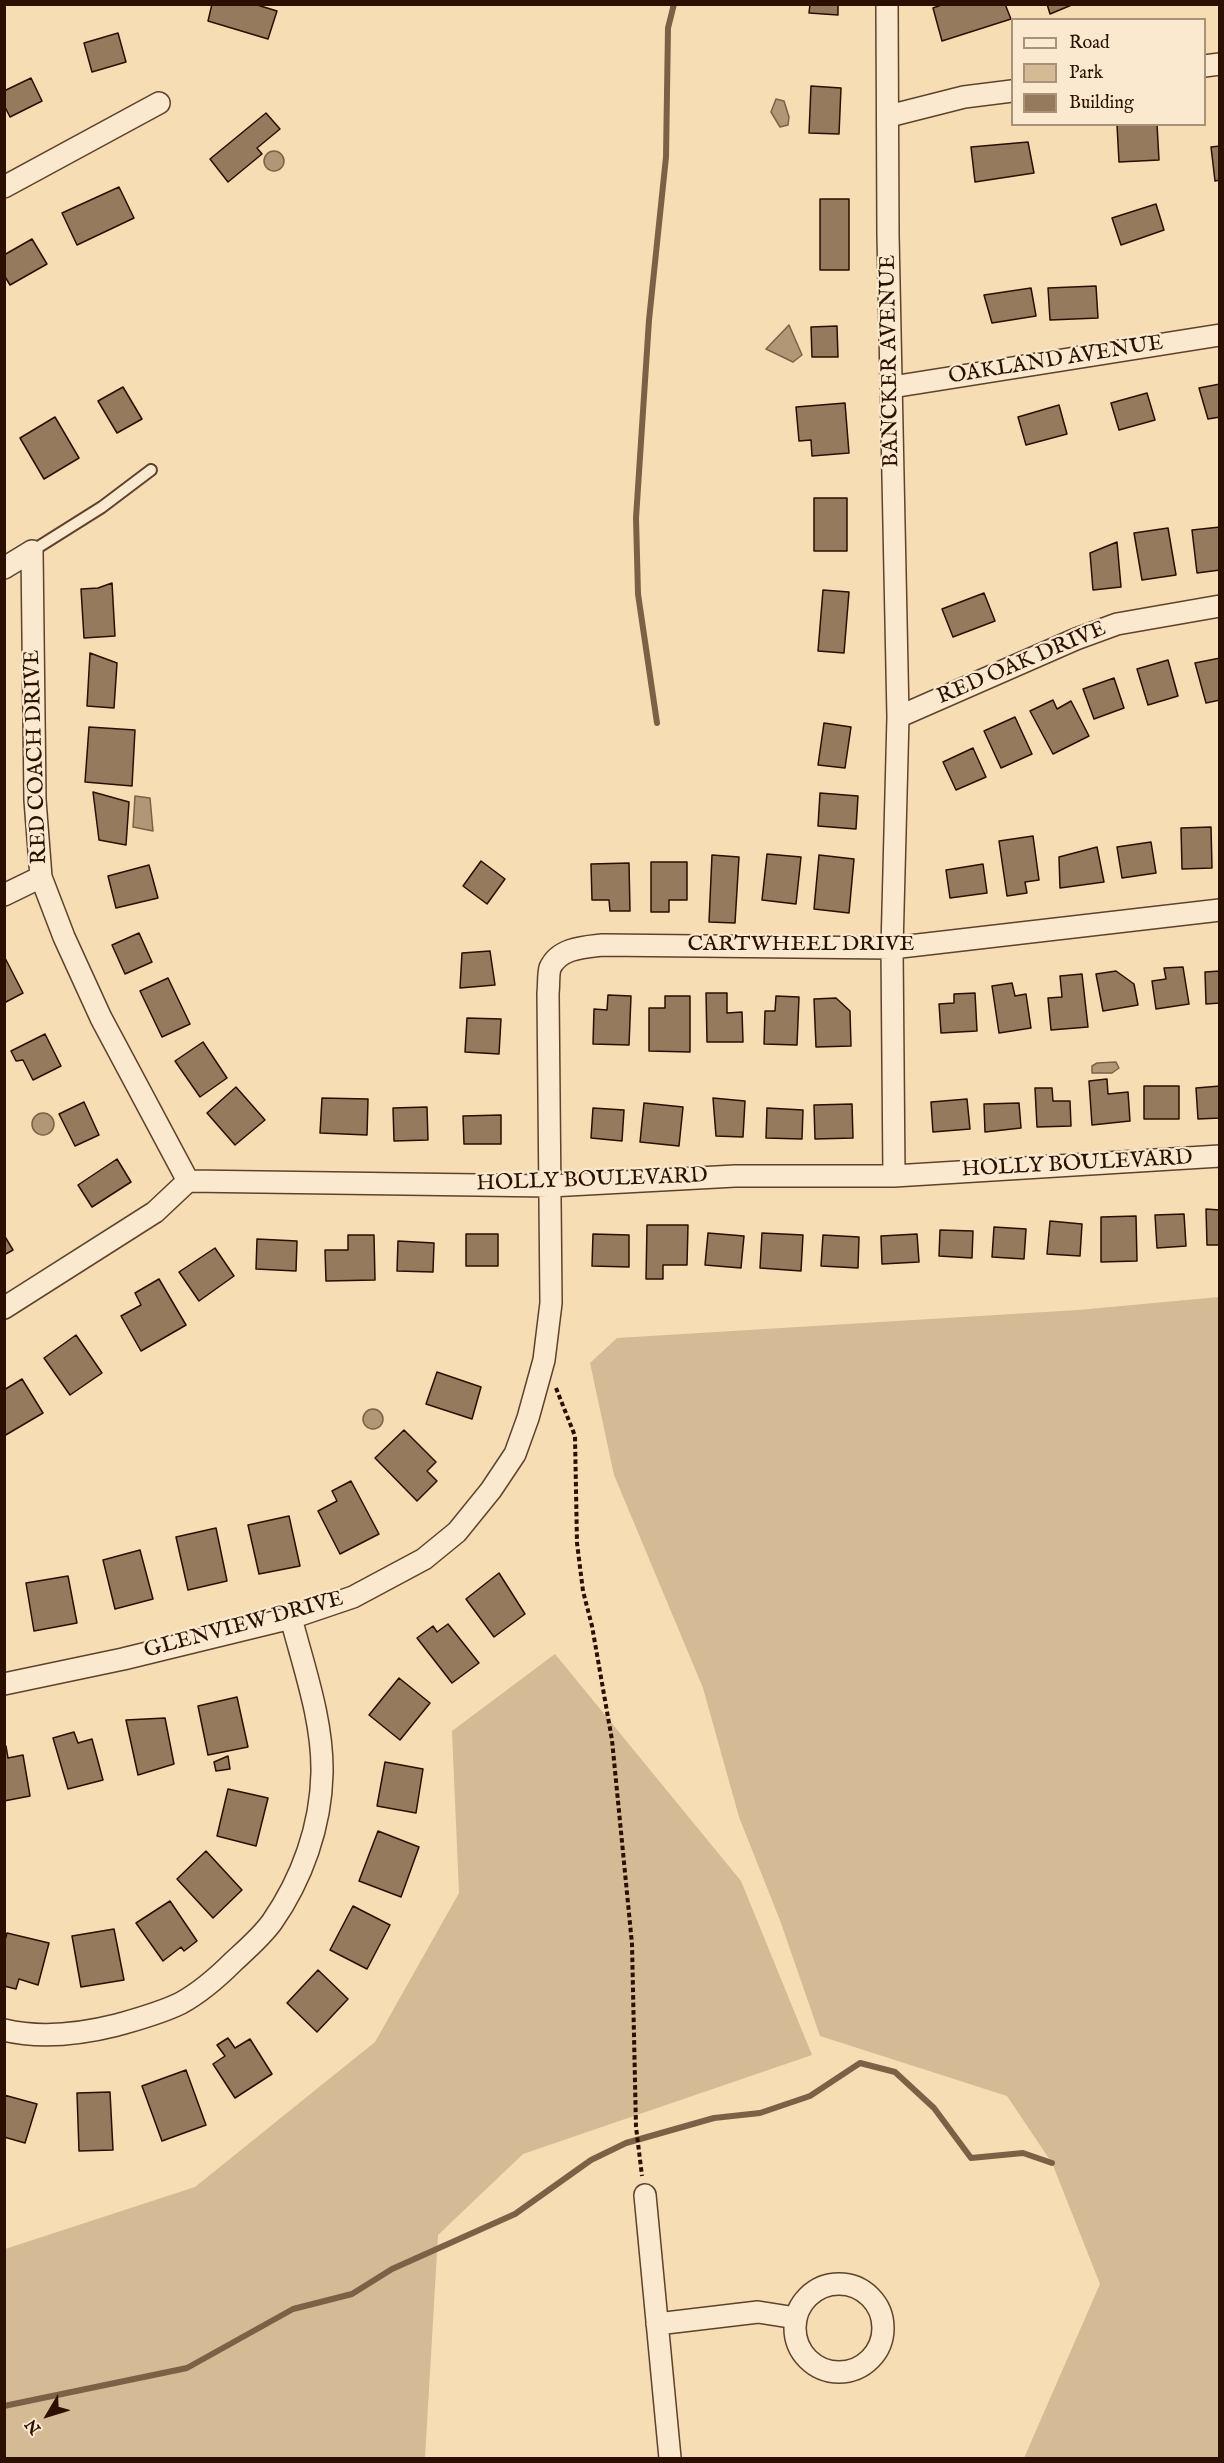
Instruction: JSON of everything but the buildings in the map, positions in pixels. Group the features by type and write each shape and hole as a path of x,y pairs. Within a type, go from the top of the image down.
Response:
{"street":[{"name":"BANCKER AVENUE","path":"887,4 888,235 898,717 892,948 894,1176"},
{"path":"889,116 964,97 1011,91"},
{"path":"4,187 159,103"},
{"name":"OAKLAND AVENUE","path":"892,387 1220,335"},
{"path":"4,568 32,551"},
{"name":"RED COACH DRIVE","path":"32,551 35,800 41,878 64,937 101,1018 188,1180"},
{"name":"RED OAK DRIVE","path":"898,717 1076,639 1118,624 1220,606"},
{"path":"4,895 41,878"},
{"name":"CARTWHEEL DRIVE","path":"562,954 579,948 602,945 892,948 1220,910"},
{"name":"GLENVIEW DRIVE","path":"4,1684 123,1659 291,1618 362,1592 424,1559 457,1532 491,1490 515,1454 528,1418 544,1360 551,1304 548,993 550,968 562,954"},
{"name":"HOLLY BOULEVARD","path":"188,1180 550,1186 746,1176 894,1176 1220,1156"},
{"path":"4,1308 155,1212 188,1180"},
{"path":"4,2030 55,2035 78,2033 144,2018 181,2002 214,1980 271,1924 293,1890 307,1853 317,1814 322,1773 319,1726 291,1618"},
{"path":"645,2196 670,2458"},
{"path":"826,2285 848,2285 869,2294 878,2306 883,2321 883,2336 878,2350 869,2361 857,2369 830,2372 817,2366 806,2357 798,2345 795,2332 796,2318 802,2303 812,2292 826,2285"},
{"path":"657,2324 758,2312 796,2318"}],"lane":[{"path":"32,551 102,507 151,470"}],"path":[{"path":"544,1360 576,1436 577,1543 583,1592 592,1626 612,1740 632,1944 636,2127 639,2153"}],"green space":[{"path":"1219,1297 1219,2458 1024,2458 1100,2284 1052,2163 1007,2096 820,2036 781,1923 739,1817 703,1688 614,1475 590,1363 617,1338 1078,1310"},
{"path":"555,1654 741,1881 812,2055 523,2154 438,2235 425,2458 5,2458 5,2249 195,2187 375,2042 459,1893 452,1731"}],"shaded area":[{"path":"776,99 784,101 789,117 788,125 780,127 771,112"},
{"path":"270,151 278,151 284,157 284,165 278,171 270,171 264,165 264,157"},
{"path":"789,325 802,355 793,362 766,349"},
{"path":"135,796 150,798 153,831 133,827"},
{"path":"1116,1062 1119,1068 1112,1073 1092,1073 1092,1066 1097,1063"},
{"path":"43,1113 53,1120 54,1124 47,1134 43,1135 33,1128 32,1124 39,1114"},
{"path":"373,1409 380,1412 383,1419 380,1426 373,1429 366,1426 363,1419 366,1412"}],"waterway":[{"path":"657,723 638,594 636,518 649,320 666,157 668,28 674,4"},
{"path":"4,2406 187,2368 293,2309 352,2294 392,2269 515,2214 591,2160 626,2143 714,2118 760,2113 810,2096 860,2063 895,2072 934,2108 971,2158 1023,2153 1052,2163"}]}
